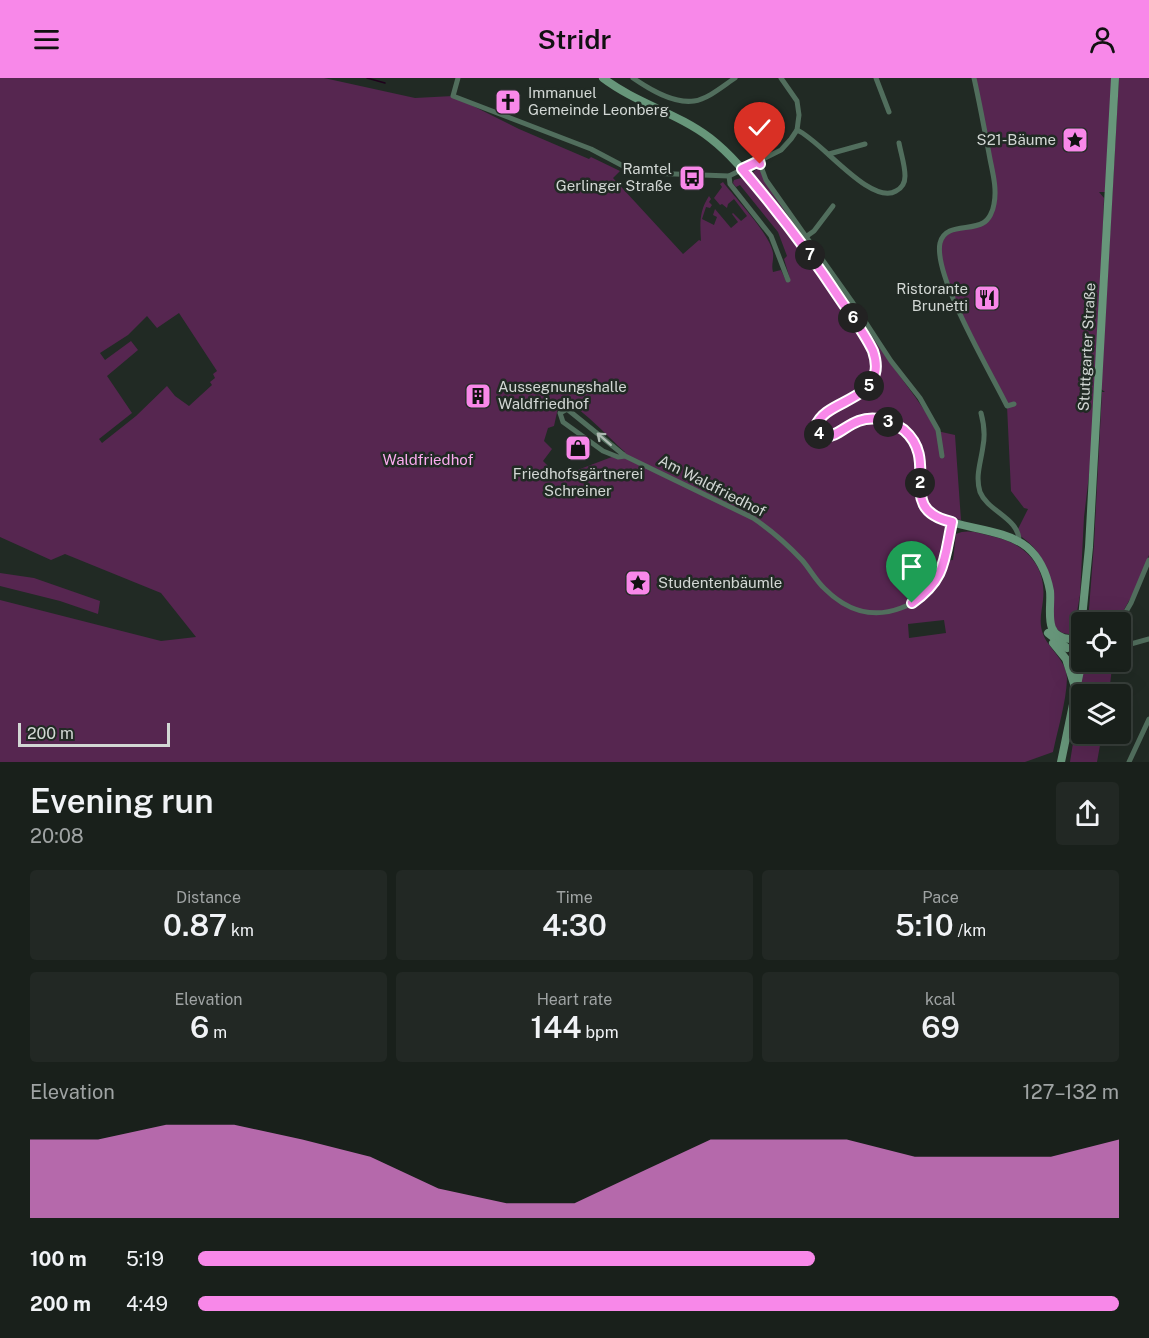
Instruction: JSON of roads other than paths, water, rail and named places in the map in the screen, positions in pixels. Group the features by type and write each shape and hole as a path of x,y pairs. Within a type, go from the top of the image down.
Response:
{"main road":[{"path":"603,78 639,101 674,116 700,131 720,147 742,169 816,264 868,342 874,355 876,373 870,384 859,394 820,419 816,426 818,433 824,437 832,436 856,421 872,419 887,421 901,428 919,452 920,494 923,504 933,516 989,530 1019,542 1037,558 1047,582 1051,627 1059,635 1071,636"},
{"name":"Stuttgarter Straße","path":"1084,612 1115,78"},
{"path":"1047,582 1044,623 1053,643 1066,659 1074,684"},
{"path":"1050,635 1071,652"},
{"name":"Stuttgarter Straße","path":"1067,648 1071,643"},
{"path":"1060,762 1071,708"}],"street":[{"path":"458,78 453,96 591,149 627,168 648,173 729,176 784,147 796,130 799,115 798,101 781,78"},
{"path":"633,78 666,97 694,101 705,97 735,78"},
{"path":"876,78 889,112"},
{"path":"974,78 994,182 995,204 986,222 950,231 942,237 939,246 940,262 948,288 1007,406 1014,404"},
{"path":"796,130 829,154 861,183 883,194 890,194 902,187 904,167 899,143"},
{"path":"829,154 865,144"},
{"path":"759,161 766,180 936,423 942,456"},
{"path":"729,176 730,184 771,236 788,280"},
{"path":"807,236 814,231 833,206"},
{"name":"Am Waldfriedhof","path":"626,456 618,457 603,451 563,422 560,413 565,409 572,412 626,456 766,527 784,541 803,561 824,589 841,603 863,612 879,613 899,609 925,594 936,583 943,566 952,522"},
{"path":"981,413 984,435 978,468 980,492 990,506 1016,528 1019,542"},
{"path":"1126,612 1149,560"},
{"path":"1131,644 1149,639"},
{"path":"1129,762 1149,719"}],"waterway":[{"path":"367,78 385,83"}],"place":[{"name":"Immanuel Gemeinde Leonberg","path":"508,102"},
{"name":"S21-Bäume","path":"1075,140"},
{"name":"Ramtel Gerlinger Straße","path":"692,178"},
{"name":"Ristorante Brunetti","path":"987,298"},
{"name":"Aussegnungshalle Waldfriedhof","path":"478,396"},
{"name":"Friedhofsgärtnerei Schreiner","path":"578,448"},
{"name":"Studentenbäumle","path":"638,583"}],"park label":[{"name":"Waldfriedhof","path":"428,460"}]}
